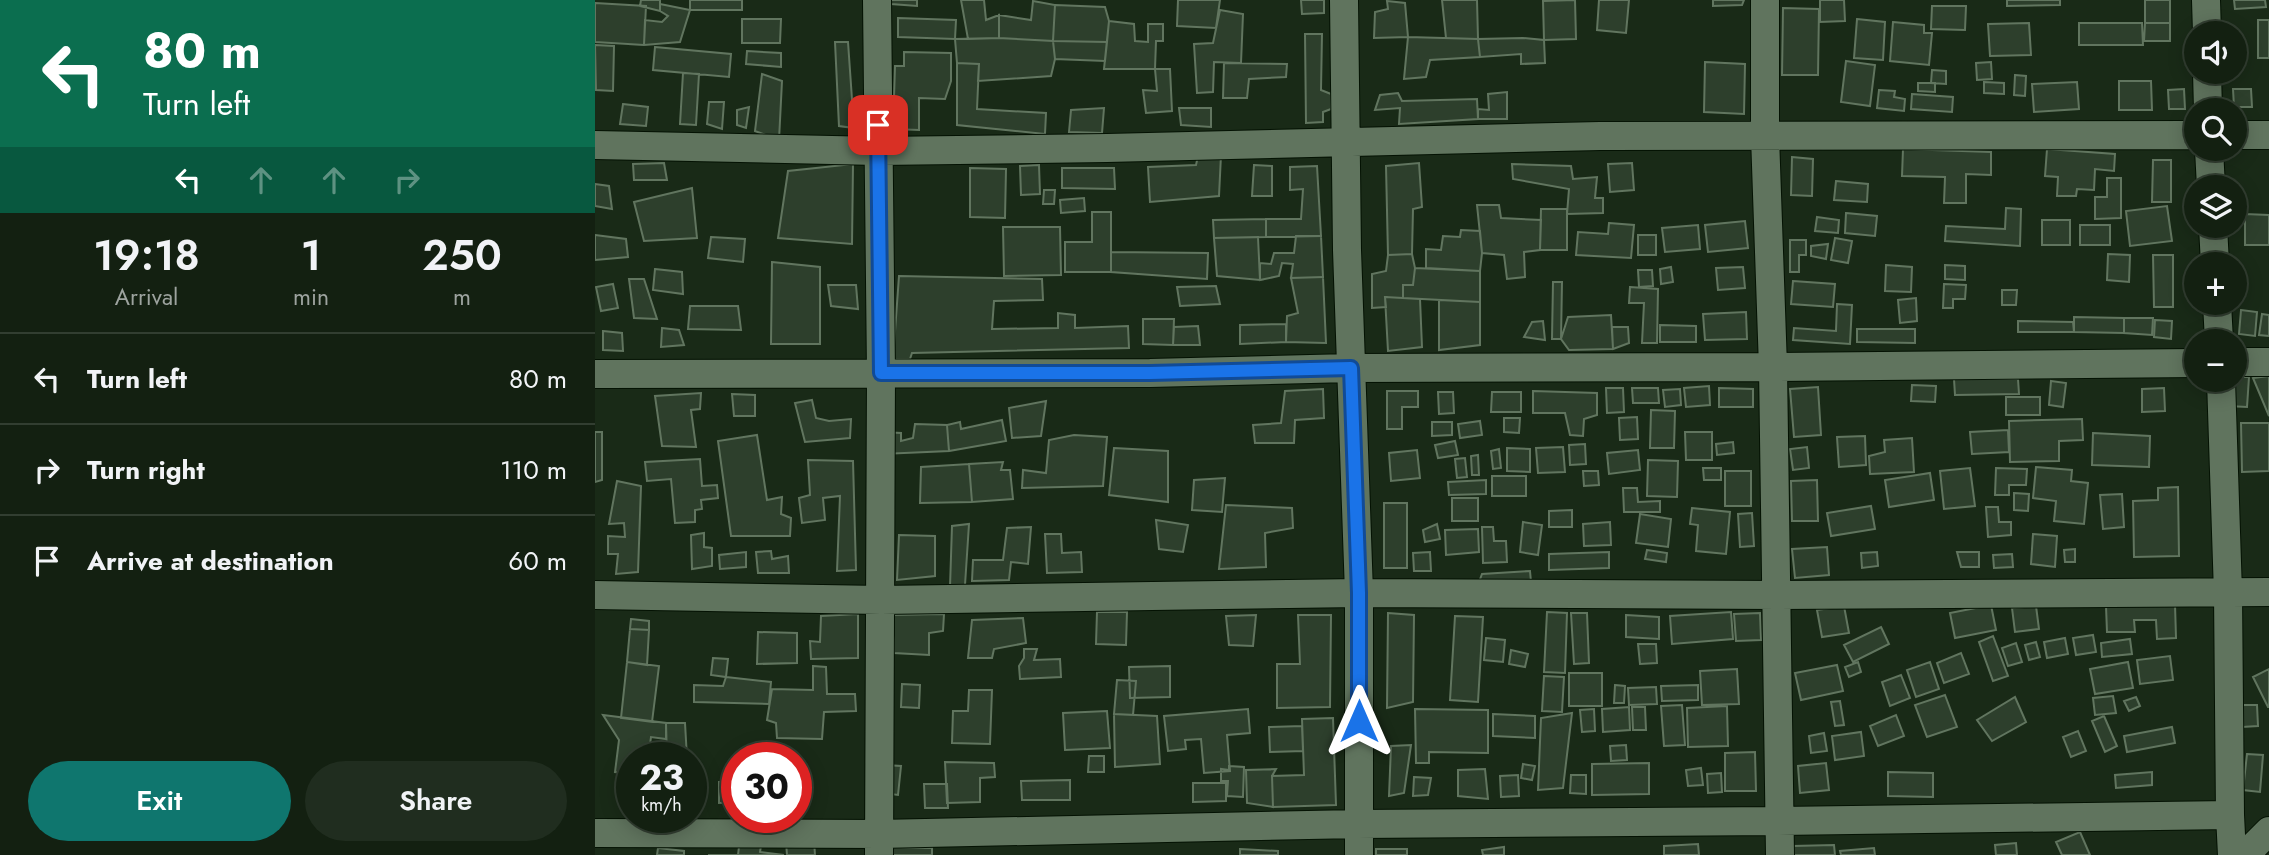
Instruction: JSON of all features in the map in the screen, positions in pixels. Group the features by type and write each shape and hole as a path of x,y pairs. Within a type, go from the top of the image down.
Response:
{"street":[{"path":"877,0 881,373 879,845"},
{"path":"1344,0 1351,368 1359,593 1359,855"},
{"path":"1765,0 1765,136 1773,367 1780,855"},
{"path":"2206,0 2207,21"},
{"path":"595,145 878,150 1601,136 2184,135"},
{"path":"2247,135 2269,135"},
{"path":"2247,362 2269,362"},
{"path":"595,374 1137,373 1351,368 2184,363"},
{"path":"2221,392 2232,855"},
{"path":"595,595 881,600 1359,593 1777,595 2269,592"},
{"path":"595,833 879,845 1359,824 2229,815"},
{"path":"2245,855 2269,831"}],"building":[{"path":"641,0 660,0 660,11 640,6"},
{"path":"690,0 742,0 742,10 690,10"},
{"path":"891,0 917,0 917,6 891,4"},
{"path":"961,0 984,0 986,20 999,15 999,38 968,39"},
{"path":"1178,0 1220,0 1216,28 1177,26"},
{"path":"1301,0 1324,0 1324,13 1302,14"},
{"path":"1442,0 1477,0 1478,39 1446,38"},
{"path":"1575,0 1576,39 1544,40 1543,1"},
{"path":"1599,0 1629,0 1626,33 1597,30"},
{"path":"1713,0 1744,0 1742,5 1713,6"},
{"path":"1820,0 1844,0 1845,21 1820,22"},
{"path":"2007,0 2060,0 2060,5 2007,6"},
{"path":"2145,0 2170,0 2170,23 2145,23"},
{"path":"2234,0 2265,0 2266,7 2235,9"},
{"path":"1033,1 1055,5 1053,41 999,38 999,15 1031,20"},
{"path":"1387,1 1405,3 1408,37 1374,38 1375,12 1388,9"},
{"path":"595,3 646,6 644,45 595,42"},
{"path":"660,4 690,10 680,42 644,45 645,20 662,22 668,16 660,11"},
{"path":"1055,5 1105,7 1109,21 1107,42 1053,41"},
{"path":"1932,6 1966,6 1965,30 1931,29"},
{"path":"1783,8 1819,9 1818,75 1782,75"},
{"path":"1220,10 1243,14 1241,63 1214,62 1213,92 1197,93 1194,44 1213,43"},
{"path":"898,18 956,20 955,39 898,37"},
{"path":"742,19 781,19 780,43 742,43"},
{"path":"1857,19 1885,22 1883,60 1854,58"},
{"path":"2258,20 2269,20 2269,58 2258,58"},
{"path":"1109,21 1134,24 1135,41 1148,42 1148,24 1163,24 1163,41 1156,41 1155,69 1104,69"},
{"path":"1893,22 1924,25 1924,33 1932,33 1929,65 1890,61"},
{"path":"2029,23 2031,55 1990,56 1988,24"},
{"path":"2079,23 2142,23 2143,45 2079,45"},
{"path":"2145,23 2170,23 2170,41 2144,41"},
{"path":"1305,34 1322,34 1321,90 1331,94 1331,109 1323,112 1323,122 1306,123"},
{"path":"1408,37 1478,39 1480,57 1430,60 1426,77 1404,79"},
{"path":"955,39 1053,41 1055,59 1051,76 978,81 979,64 957,63"},
{"path":"1478,39 1544,40 1545,63 1521,64 1521,54 1480,57"},
{"path":"1053,41 1107,42 1105,61 1055,59"},
{"path":"835,42 848,42 854,128 839,126"},
{"path":"595,45 614,46 613,91 596,90"},
{"path":"655,47 731,54 729,77 653,70"},
{"path":"747,51 781,53 781,67 746,64"},
{"path":"904,52 951,53 951,81 945,99 919,98 919,130 893,129 895,66 904,66"},
{"path":"1846,61 1875,65 1870,106 1841,102"},
{"path":"1705,62 1745,64 1744,114 1704,112"},
{"path":"1991,62 1992,79 1977,80 1976,63"},
{"path":"957,63 979,64 977,109 1046,113 1045,134 957,125"},
{"path":"1224,63 1287,64 1286,77 1249,79 1247,98 1223,98"},
{"path":"1155,69 1170,69 1172,111 1146,113 1143,90 1157,91"},
{"path":"1932,70 1946,71 1946,84 1931,83"},
{"path":"683,73 699,74 696,125 680,124"},
{"path":"762,74 782,81 779,140 755,131"},
{"path":"2015,75 2026,76 2025,96 2014,95"},
{"path":"2119,81 2151,81 2152,110 2119,110"},
{"path":"1984,82 2004,83 2004,94 1984,93"},
{"path":"2077,82 2079,109 2034,112 2032,84"},
{"path":"1918,83 1935,83 1935,92 1918,91"},
{"path":"2184,89 2184,109 2169,109 2168,90"},
{"path":"2233,89 2251,89 2252,107 2247,107 2247,98 2234,98"},
{"path":"1879,90 1895,91 1894,97 1905,99 1904,111 1877,108"},
{"path":"1507,92 1507,119 1478,119 1478,109 1489,110 1488,94"},
{"path":"1398,93 1402,101 1477,99 1478,119 1399,124 1400,108 1375,110 1380,95"},
{"path":"1912,94 1953,97 1952,112 1911,109"},
{"path":"709,102 724,102 722,129 707,124"},
{"path":"623,104 648,107 646,126 620,124"},
{"path":"749,107 746,128 737,125 737,110"},
{"path":"1104,108 1102,133 1069,132 1071,110"},
{"path":"1179,108 1211,108 1211,127 1181,125"},
{"path":"1903,149 1991,152 1991,175 1966,174 1966,203 1944,203 1945,177 1902,176"},
{"path":"2047,149 2115,154 2114,171 2095,169 2094,190 2077,189 2076,196 2057,196 2058,177 2045,176"},
{"path":"1221,155 1219,196 1150,202 1148,167 1196,165 1198,156"},
{"path":"1792,157 1813,159 1812,196 1791,195"},
{"path":"2153,160 2171,160 2171,202 2152,202"},
{"path":"664,163 667,180 634,180 633,164"},
{"path":"1419,163 1422,207 1413,209 1412,254 1388,255 1386,166"},
{"path":"1632,163 1634,190 1610,192 1608,164"},
{"path":"853,164 852,244 778,238 788,171"},
{"path":"1512,164 1571,166 1573,179 1597,177 1595,198 1603,198 1603,213 1567,214 1569,189 1513,179"},
{"path":"1039,165 1040,194 1021,195 1020,166"},
{"path":"1254,165 1272,166 1272,196 1252,196"},
{"path":"1317,166 1321,236 1266,237 1266,219 1301,219 1303,189 1290,190 1290,167"},
{"path":"970,168 1006,169 1005,218 970,217"},
{"path":"1062,168 1114,168 1115,189 1062,188"},
{"path":"2107,178 2121,178 2121,218 2095,219 2095,197 2107,197"},
{"path":"1836,181 1868,184 1867,202 1834,200"},
{"path":"595,184 609,186 612,209 595,206"},
{"path":"692,188 697,238 644,241 634,202"},
{"path":"1044,190 1055,190 1054,204 1043,204"},
{"path":"1084,198 1085,211 1061,213 1060,200"},
{"path":"1477,205 1499,205 1501,218 1541,220 1540,250 1524,252 1525,277 1507,279 1504,255 1482,253"},
{"path":"2167,206 2172,241 2130,246 2126,211"},
{"path":"2006,208 2021,209 2020,246 1945,241 1946,226 2005,229"},
{"path":"1541,209 1567,209 1567,250 1540,250"},
{"path":"1092,212 1111,212 1111,272 1065,272 1065,242 1092,242"},
{"path":"1846,213 1877,216 1875,236 1845,233"},
{"path":"2247,214 2269,215 2269,245 2245,245"},
{"path":"1817,217 1839,220 1838,233 1815,231"},
{"path":"1266,219 1266,237 1214,238 1213,220"},
{"path":"2042,220 2070,220 2070,245 2042,245"},
{"path":"1745,221 1748,248 1708,252 1705,225"},
{"path":"1609,223 1634,225 1631,258 1576,255 1578,232 1608,234"},
{"path":"1698,225 1700,249 1665,252 1662,228"},
{"path":"2080,225 2110,225 2110,245 2080,245"},
{"path":"1003,227 1060,227 1061,275 1004,276"},
{"path":"1461,230 1480,231 1480,271 1426,268 1426,249 1441,250 1443,236 1460,237"},
{"path":"595,235 626,239 628,257 595,260"},
{"path":"1638,235 1656,235 1656,255 1638,255"},
{"path":"1296,236 1321,236 1323,277 1291,278 1293,264 1282,263 1279,276 1260,280 1260,263 1271,264 1274,253 1294,253"},
{"path":"711,237 745,239 743,262 708,258"},
{"path":"1258,237 1260,280 1217,276 1214,238"},
{"path":"1835,238 1852,241 1848,263 1831,260"},
{"path":"1790,240 1806,240 1806,255 1799,255 1799,272 1790,272"},
{"path":"1828,244 1826,259 1811,256 1811,246"},
{"path":"1111,252 1208,253 1207,279 1111,272"},
{"path":"1412,254 1415,268 1413,285 1403,285 1403,298 1385,297 1386,307 1372,308 1372,274 1386,271 1388,255"},
{"path":"2108,254 2130,255 2129,282 2107,280"},
{"path":"2153,255 2173,255 2173,307 2154,307"},
{"path":"772,262 820,267 820,344 771,344"},
{"path":"1886,265 1912,267 1911,292 1885,291"},
{"path":"1945,265 1965,266 1965,280 1945,279"},
{"path":"1671,267 1673,282 1661,284 1660,269"},
{"path":"1743,267 1745,288 1718,290 1716,268"},
{"path":"1415,268 1480,271 1480,302 1403,298 1403,285 1413,285"},
{"path":"655,269 682,272 683,294 653,290"},
{"path":"1638,270 1652,270 1653,286 1639,287"},
{"path":"899,276 1042,279 1043,300 994,301 992,329 1058,328 1058,313 1075,315 1075,328 1128,326 1129,348 912,353 910,359 893,359"},
{"path":"1323,277 1326,343 1286,342 1287,316 1298,313 1291,278"},
{"path":"629,279 644,279 657,319 634,318"},
{"path":"1793,281 1835,284 1833,307 1791,304"},
{"path":"1553,282 1562,282 1561,339 1552,339"},
{"path":"613,284 618,308 601,311 596,287"},
{"path":"1944,284 1966,285 1965,299 1953,299 1953,308 1943,308"},
{"path":"828,285 856,285 858,309 831,306"},
{"path":"1216,286 1220,304 1180,306 1177,287"},
{"path":"1630,287 1658,289 1657,343 1642,343 1644,303 1629,303"},
{"path":"2002,290 2017,290 2016,305 2002,305"},
{"path":"1385,297 1420,299 1422,347 1388,351"},
{"path":"1916,298 1917,321 1900,323 1898,300"},
{"path":"1439,300 1480,302 1480,345 1439,350"},
{"path":"1837,304 1852,305 1850,344 1793,340 1794,328 1836,331"},
{"path":"690,306 738,306 741,330 688,329"},
{"path":"2247,311 2257,312 2255,336 2247,335 2247,329 2239,329 2241,315 2247,315"},
{"path":"1746,312 1747,339 1705,340 1703,314"},
{"path":"2262,314 2269,315 2269,336 2259,335"},
{"path":"1611,315 1613,349 1569,350 1561,339 1568,317"},
{"path":"2074,317 2124,318 2124,333 2074,332"},
{"path":"2124,318 2153,318 2152,335 2124,333"},
{"path":"1143,319 1174,319 1173,345 1143,344"},
{"path":"2155,320 2172,321 2171,339 2154,337"},
{"path":"1543,321 1545,340 1524,337 1532,322"},
{"path":"2018,321 2073,322 2074,332 2018,332"},
{"path":"1286,324 1286,342 1240,344 1240,325"},
{"path":"1660,325 1696,326 1696,342 1660,342"},
{"path":"1198,326 1200,345 1173,345 1174,327"},
{"path":"1612,327 1628,327 1629,343 1613,349"},
{"path":"662,328 679,330 684,345 661,347"},
{"path":"1857,329 1915,329 1915,343 1857,342"},
{"path":"603,331 622,333 623,351 603,350"},
{"path":"2269,376 2269,416 2253,378"},
{"path":"2249,377 2247,407 2228,406 2231,392 2247,392"},
{"path":"1954,379 2018,379 2019,394 1955,395"},
{"path":"2051,381 2066,383 2063,407 2049,405"},
{"path":"1912,385 1936,386 1935,402 1911,401"},
{"path":"1709,386 1710,405 1686,407 1684,388"},
{"path":"1818,387 1821,435 1794,437 1790,389"},
{"path":"1606,388 1623,388 1624,412 1607,413"},
{"path":"1632,388 1658,388 1659,403 1633,403"},
{"path":"1719,388 1753,389 1753,407 1719,407"},
{"path":"2164,388 2165,411 2142,412 2142,389"},
{"path":"1323,389 1324,418 1295,420 1294,443 1255,443 1253,425 1281,423 1285,391"},
{"path":"1680,389 1681,405 1665,407 1663,390"},
{"path":"1387,391 1418,391 1418,407 1402,407 1402,429 1387,429"},
{"path":"1533,391 1597,393 1597,415 1584,419 1583,436 1570,435 1565,413 1533,413"},
{"path":"1438,392 1453,392 1454,413 1439,414"},
{"path":"1492,392 1521,392 1521,412 1491,412"},
{"path":"701,393 700,409 691,410 696,447 662,446 655,396"},
{"path":"732,394 755,395 755,416 734,416"},
{"path":"2006,397 2040,397 2040,415 2006,415"},
{"path":"812,400 816,418 829,421 851,419 850,438 805,442 795,403"},
{"path":"1046,401 1041,436 1012,438 1009,408"},
{"path":"1651,410 1675,411 1674,448 1650,448"},
{"path":"1637,417 1638,439 1620,440 1619,418"},
{"path":"1504,418 1520,418 1519,433 1504,432"},
{"path":"2082,419 2083,440 2059,441 2059,461 2010,462 2009,421"},
{"path":"1002,420 1006,441 949,451 947,425 960,422 961,429"},
{"path":"1480,421 1482,435 1460,438 1458,424"},
{"path":"1432,422 1452,422 1452,435 1432,436"},
{"path":"2241,423 2269,423 2269,471 2242,472"},
{"path":"915,424 947,425 949,451 882,454 882,432 901,433 901,441 913,438"},
{"path":"2008,430 2009,452 1972,454 1970,432"},
{"path":"595,432 602,432 602,480 595,482"},
{"path":"1685,432 1712,432 1712,460 1686,460"},
{"path":"2093,433 2150,436 2149,467 2092,465"},
{"path":"757,435 767,500 782,497 781,514 791,518 790,536 731,536 718,441"},
{"path":"1074,435 1107,437 1103,486 1022,488 1023,470 1046,473 1049,440"},
{"path":"1865,436 1866,465 1839,467 1837,437"},
{"path":"1912,438 1914,472 1870,474 1869,456 1885,452 1884,440"},
{"path":"1455,441 1458,455 1438,458 1435,445"},
{"path":"1733,442 1734,453 1717,455 1716,444"},
{"path":"1585,444 1586,464 1570,465 1569,445"},
{"path":"1563,447 1565,472 1538,473 1536,448"},
{"path":"1807,447 1809,468 1793,470 1790,449"},
{"path":"1114,448 1168,451 1168,502 1109,495"},
{"path":"1507,448 1530,449 1530,472 1507,471"},
{"path":"1499,449 1501,468 1493,469 1491,451"},
{"path":"1417,450 1420,478 1391,481 1389,453"},
{"path":"1638,450 1640,470 1609,474 1607,453"},
{"path":"1478,455 1479,475 1472,475 1471,456"},
{"path":"1465,458 1467,477 1457,478 1455,459"},
{"path":"700,459 702,486 717,485 718,498 701,500 702,509 695,510 695,522 675,523 671,479 647,481 645,462"},
{"path":"808,460 853,461 856,570 837,571 840,496 823,498 825,520 802,523 799,498 810,495"},
{"path":"1648,460 1678,461 1677,497 1647,496"},
{"path":"1003,462 1001,470 1010,470 1013,499 972,502 969,464"},
{"path":"969,464 972,502 920,503 921,467"},
{"path":"2036,467 2072,470 2071,481 2088,483 2084,524 2054,521 2056,501 2033,498"},
{"path":"1703,468 1721,468 1721,480 1704,480"},
{"path":"1970,468 1975,506 1944,509 1940,471"},
{"path":"1996,468 2027,469 2026,485 2009,485 2009,495 1995,495"},
{"path":"1583,471 1598,471 1599,485 1584,486"},
{"path":"1725,471 1751,471 1751,506 1725,506"},
{"path":"1930,473 1934,500 1889,507 1885,480"},
{"path":"1492,476 1526,476 1526,496 1492,496"},
{"path":"1225,478 1222,512 1192,510 1194,480"},
{"path":"1486,480 1486,494 1449,495 1448,482"},
{"path":"1817,480 1818,521 1792,521 1791,481"},
{"path":"617,481 641,486 638,572 616,574 618,554 608,554 608,536 625,537 624,523 609,524"},
{"path":"2178,487 2179,556 2134,557 2133,501 2158,500 2158,488"},
{"path":"1623,488 1637,488 1638,502 1660,501 1660,512 1624,512"},
{"path":"2014,493 2029,494 2028,511 2014,510"},
{"path":"2122,494 2124,527 2103,529 2100,495"},
{"path":"1452,498 1478,498 1478,521 1452,521"},
{"path":"1384,503 1407,503 1407,568 1384,568"},
{"path":"1226,505 1292,508 1293,528 1265,533 1266,567 1219,569"},
{"path":"1871,506 1875,529 1831,536 1827,513"},
{"path":"1986,507 1998,507 1999,522 2011,522 2011,535 1988,537"},
{"path":"1692,508 1730,512 1726,554 1696,551 1698,525 1690,524"},
{"path":"1572,510 1572,527 1549,527 1549,511"},
{"path":"1752,513 1754,546 1740,547 1738,514"},
{"path":"1640,514 1671,519 1668,547 1636,543"},
{"path":"1156,520 1188,525 1183,552 1159,549"},
{"path":"1523,522 1542,525 1538,555 1520,552"},
{"path":"1610,522 1611,545 1584,546 1583,524"},
{"path":"969,524 965,585 950,587 952,526"},
{"path":"1437,524 1440,539 1425,542 1423,530"},
{"path":"1031,527 1028,564 1011,562 1009,580 972,581 973,560 1003,560 1007,528"},
{"path":"1482,527 1493,527 1494,541 1506,541 1507,562 1483,563"},
{"path":"1478,529 1479,552 1446,555 1445,530"},
{"path":"704,533 704,547 712,548 712,566 692,569 691,535"},
{"path":"1045,534 1061,534 1062,553 1081,552 1082,572 1047,573"},
{"path":"2033,534 2057,536 2055,567 2031,564"},
{"path":"899,535 935,536 935,576 897,580"},
{"path":"1827,547 1829,575 1795,578 1792,549"},
{"path":"2075,549 2075,562 2065,562 2064,550"},
{"path":"1647,550 1667,553 1666,562 1645,559"},
{"path":"771,551 772,559 788,556 789,573 758,573 756,552"},
{"path":"746,552 746,567 720,569 719,555"},
{"path":"1430,552 1431,571 1414,571 1413,553"},
{"path":"1609,552 1609,568 1549,570 1549,554"},
{"path":"1877,552 1878,566 1862,568 1861,553"},
{"path":"1957,552 1979,552 1979,567 1961,567"},
{"path":"2012,554 2013,567 1994,568 1993,555"},
{"path":"1530,571 1531,582 1478,585 1482,574"},
{"path":"2175,604 2176,638 2157,639 2156,620 2134,620 2135,632 2107,632 2106,606"},
{"path":"1991,605 1996,630 1955,638 1950,613"},
{"path":"1844,606 1849,633 1822,637 1817,610"},
{"path":"2036,606 2039,629 2015,632 2012,608"},
{"path":"1097,612 1127,612 1126,645 1096,644"},
{"path":"1547,612 1567,613 1565,673 1544,672"},
{"path":"1731,612 1733,639 1672,644 1670,616"},
{"path":"1388,613 1414,615 1413,702 1387,708"},
{"path":"1571,613 1587,613 1589,663 1574,664"},
{"path":"1760,613 1761,640 1736,641 1734,614"},
{"path":"858,614 858,658 811,659 810,641 820,642 821,616"},
{"path":"944,614 943,631 929,633 929,655 894,653 894,639 888,615"},
{"path":"1256,615 1253,646 1229,645 1226,616"},
{"path":"1298,615 1331,615 1330,707 1277,708 1277,664 1300,664"},
{"path":"1626,615 1659,617 1659,639 1626,637"},
{"path":"1455,616 1483,617 1478,702 1450,700"},
{"path":"1023,618 1026,643 994,649 992,658 968,658 972,620"},
{"path":"631,619 649,621 649,630 630,629"},
{"path":"1881,627 1889,644 1853,662 1844,645"},
{"path":"630,629 649,630 647,665 627,662"},
{"path":"758,632 797,633 797,663 757,664"},
{"path":"2093,635 2096,652 2076,655 2073,638"},
{"path":"1993,636 2008,676 1993,681 1979,642"},
{"path":"1486,638 1505,640 1503,662 1484,660"},
{"path":"2065,638 2068,654 2047,658 2044,642"},
{"path":"2130,639 2132,654 2102,657 2101,643"},
{"path":"2036,642 2040,657 2029,660 2025,645"},
{"path":"2016,643 2022,662 2008,666 2002,648"},
{"path":"1638,644 1656,644 1657,663 1640,664"},
{"path":"1024,649 1037,649 1034,660 1060,659 1061,677 1020,679 1019,666 1024,658"},
{"path":"1511,650 1528,654 1525,667 1509,664"},
{"path":"1961,653 1969,674 1944,683 1937,663"},
{"path":"2170,656 2173,680 2140,684 2137,660"},
{"path":"713,658 728,659 726,677 711,675"},
{"path":"627,662 659,666 652,722 621,718"},
{"path":"1858,662 1861,672 1849,677 1845,667"},
{"path":"1930,662 1939,689 1916,697 1907,670"},
{"path":"2128,662 2133,688 2095,694 2090,669"},
{"path":"1837,665 1843,691 1801,700 1795,673"},
{"path":"813,666 826,667 827,694 855,694 856,711 824,712 822,739 777,738 776,723 767,720 772,689 813,690"},
{"path":"1170,666 1170,697 1130,698 1129,667"},
{"path":"1737,669 1739,704 1702,705 1700,671"},
{"path":"2269,669 2269,707 2268,707 2253,677"},
{"path":"1569,673 1602,673 1602,706 1569,706"},
{"path":"1901,675 1910,698 1890,706 1882,682"},
{"path":"1544,676 1564,677 1562,712 1542,711"},
{"path":"726,677 771,682 769,704 694,702 694,685 723,686"},
{"path":"1117,680 1136,681 1133,715 1114,714"},
{"path":"902,684 920,685 919,708 901,707"},
{"path":"1615,685 1625,686 1624,703 1614,703"},
{"path":"1698,685 1698,700 1662,701 1661,686"},
{"path":"1656,687 1657,704 1629,705 1628,688"},
{"path":"969,690 992,690 990,744 952,743 953,711 968,711"},
{"path":"1945,695 1957,727 1927,737 1915,705"},
{"path":"2113,696 2116,713 2095,715 2093,698"},
{"path":"2015,697 2026,722 1992,741 1977,720"},
{"path":"2136,697 2140,706 2129,711 2124,701"},
{"path":"1840,701 1844,725 1835,726 1831,702"},
{"path":"1682,705 1685,745 1664,746 1661,706"},
{"path":"2242,705 2257,705 2258,726 2242,727"},
{"path":"1727,706 1728,746 1688,747 1687,708"},
{"path":"1629,707 1630,730 1603,732 1602,709"},
{"path":"1632,707 1645,707 1646,730 1633,730"},
{"path":"1248,709 1250,733 1227,735 1230,771 1204,773 1201,739 1185,740 1186,749 1168,751 1164,716"},
{"path":"1415,709 1488,710 1488,753 1429,752 1429,763 1416,763"},
{"path":"1594,709 1595,731 1582,732 1580,710"},
{"path":"1107,711 1110,748 1065,750 1063,713"},
{"path":"1572,713 1563,788 1538,790 1541,718"},
{"path":"1114,714 1157,716 1160,764 1115,767"},
{"path":"1493,714 1535,716 1535,738 1493,736"},
{"path":"603,715 666,723 666,739 651,737 650,742 619,740"},
{"path":"1896,715 1904,736 1878,746 1870,726"},
{"path":"2104,716 2117,746 2105,752 2092,721"},
{"path":"1333,718 1336,805 1273,807 1272,776 1304,775 1302,719"},
{"path":"666,723 685,723 686,742 667,742"},
{"path":"1302,726 1303,751 1270,752 1269,727"},
{"path":"2172,727 2175,743 2127,752 2124,736"},
{"path":"2078,731 2086,751 2071,757 2063,737"},
{"path":"1861,732 1864,756 1835,760 1832,736"},
{"path":"1824,733 1827,751 1811,753 1809,736"},
{"path":"1411,745 1404,793 1389,796 1391,746"},
{"path":"1626,745 1627,760 1611,761 1610,746"},
{"path":"1755,752 1756,791 1725,791 1725,753"},
{"path":"2247,754 2263,755 2260,792 2243,790"},
{"path":"1089,756 1104,756 1104,772 1088,772"},
{"path":"945,762 994,763 995,777 980,778 980,802 947,803"},
{"path":"1649,763 1649,794 1592,795 1592,764"},
{"path":"1826,763 1829,790 1800,793 1798,766"},
{"path":"1523,764 1535,766 1532,780 1521,778"},
{"path":"885,765 901,766 898,795 882,793"},
{"path":"1229,766 1244,767 1243,797 1227,796 1228,781 1221,781 1221,769 1229,770"},
{"path":"1701,768 1703,785 1688,786 1686,770"},
{"path":"1276,769 1272,776 1273,807 1247,803 1246,770"},
{"path":"1485,769 1488,799 1458,796 1458,770"},
{"path":"1888,772 1933,773 1933,797 1888,796"},
{"path":"2152,772 2152,785 2116,788 2115,775"},
{"path":"1721,773 1722,792 1708,793 1707,774"},
{"path":"1518,775 1519,796 1501,797 1500,776"},
{"path":"1571,775 1586,775 1586,794 1570,793"},
{"path":"1414,777 1431,778 1428,795 1413,796"},
{"path":"1070,780 1070,800 1022,800 1021,781"},
{"path":"719,782 721,782 721,803"},
{"path":"1193,783 1226,783 1226,801 1193,802"},
{"path":"924,784 947,784 948,808 925,808"},
{"path":"2080,832 2090,855 2062,855 2056,842"},
{"path":"740,838 762,840 760,852 784,855 738,855"},
{"path":"814,840 815,855 787,855 786,842"},
{"path":"2016,843 2017,855 1996,855 1995,845"},
{"path":"1698,844 1699,855 1664,855 1664,846"},
{"path":"1834,845 1835,855 1794,855 1793,846"},
{"path":"891,847 932,848 932,855 891,855"},
{"path":"1504,847 1504,855 1483,855 1482,850"},
{"path":"658,848 684,851 684,855 657,855"},
{"path":"1874,848 1875,855 1841,855 1840,851"},
{"path":"1240,849 1278,851 1278,855 1240,855"},
{"path":"1376,849 1407,849 1407,855 1376,855"}],"route":[{"path":"878,125 881,373 1150,373 1351,368 1359,593 1359,721"}]}
